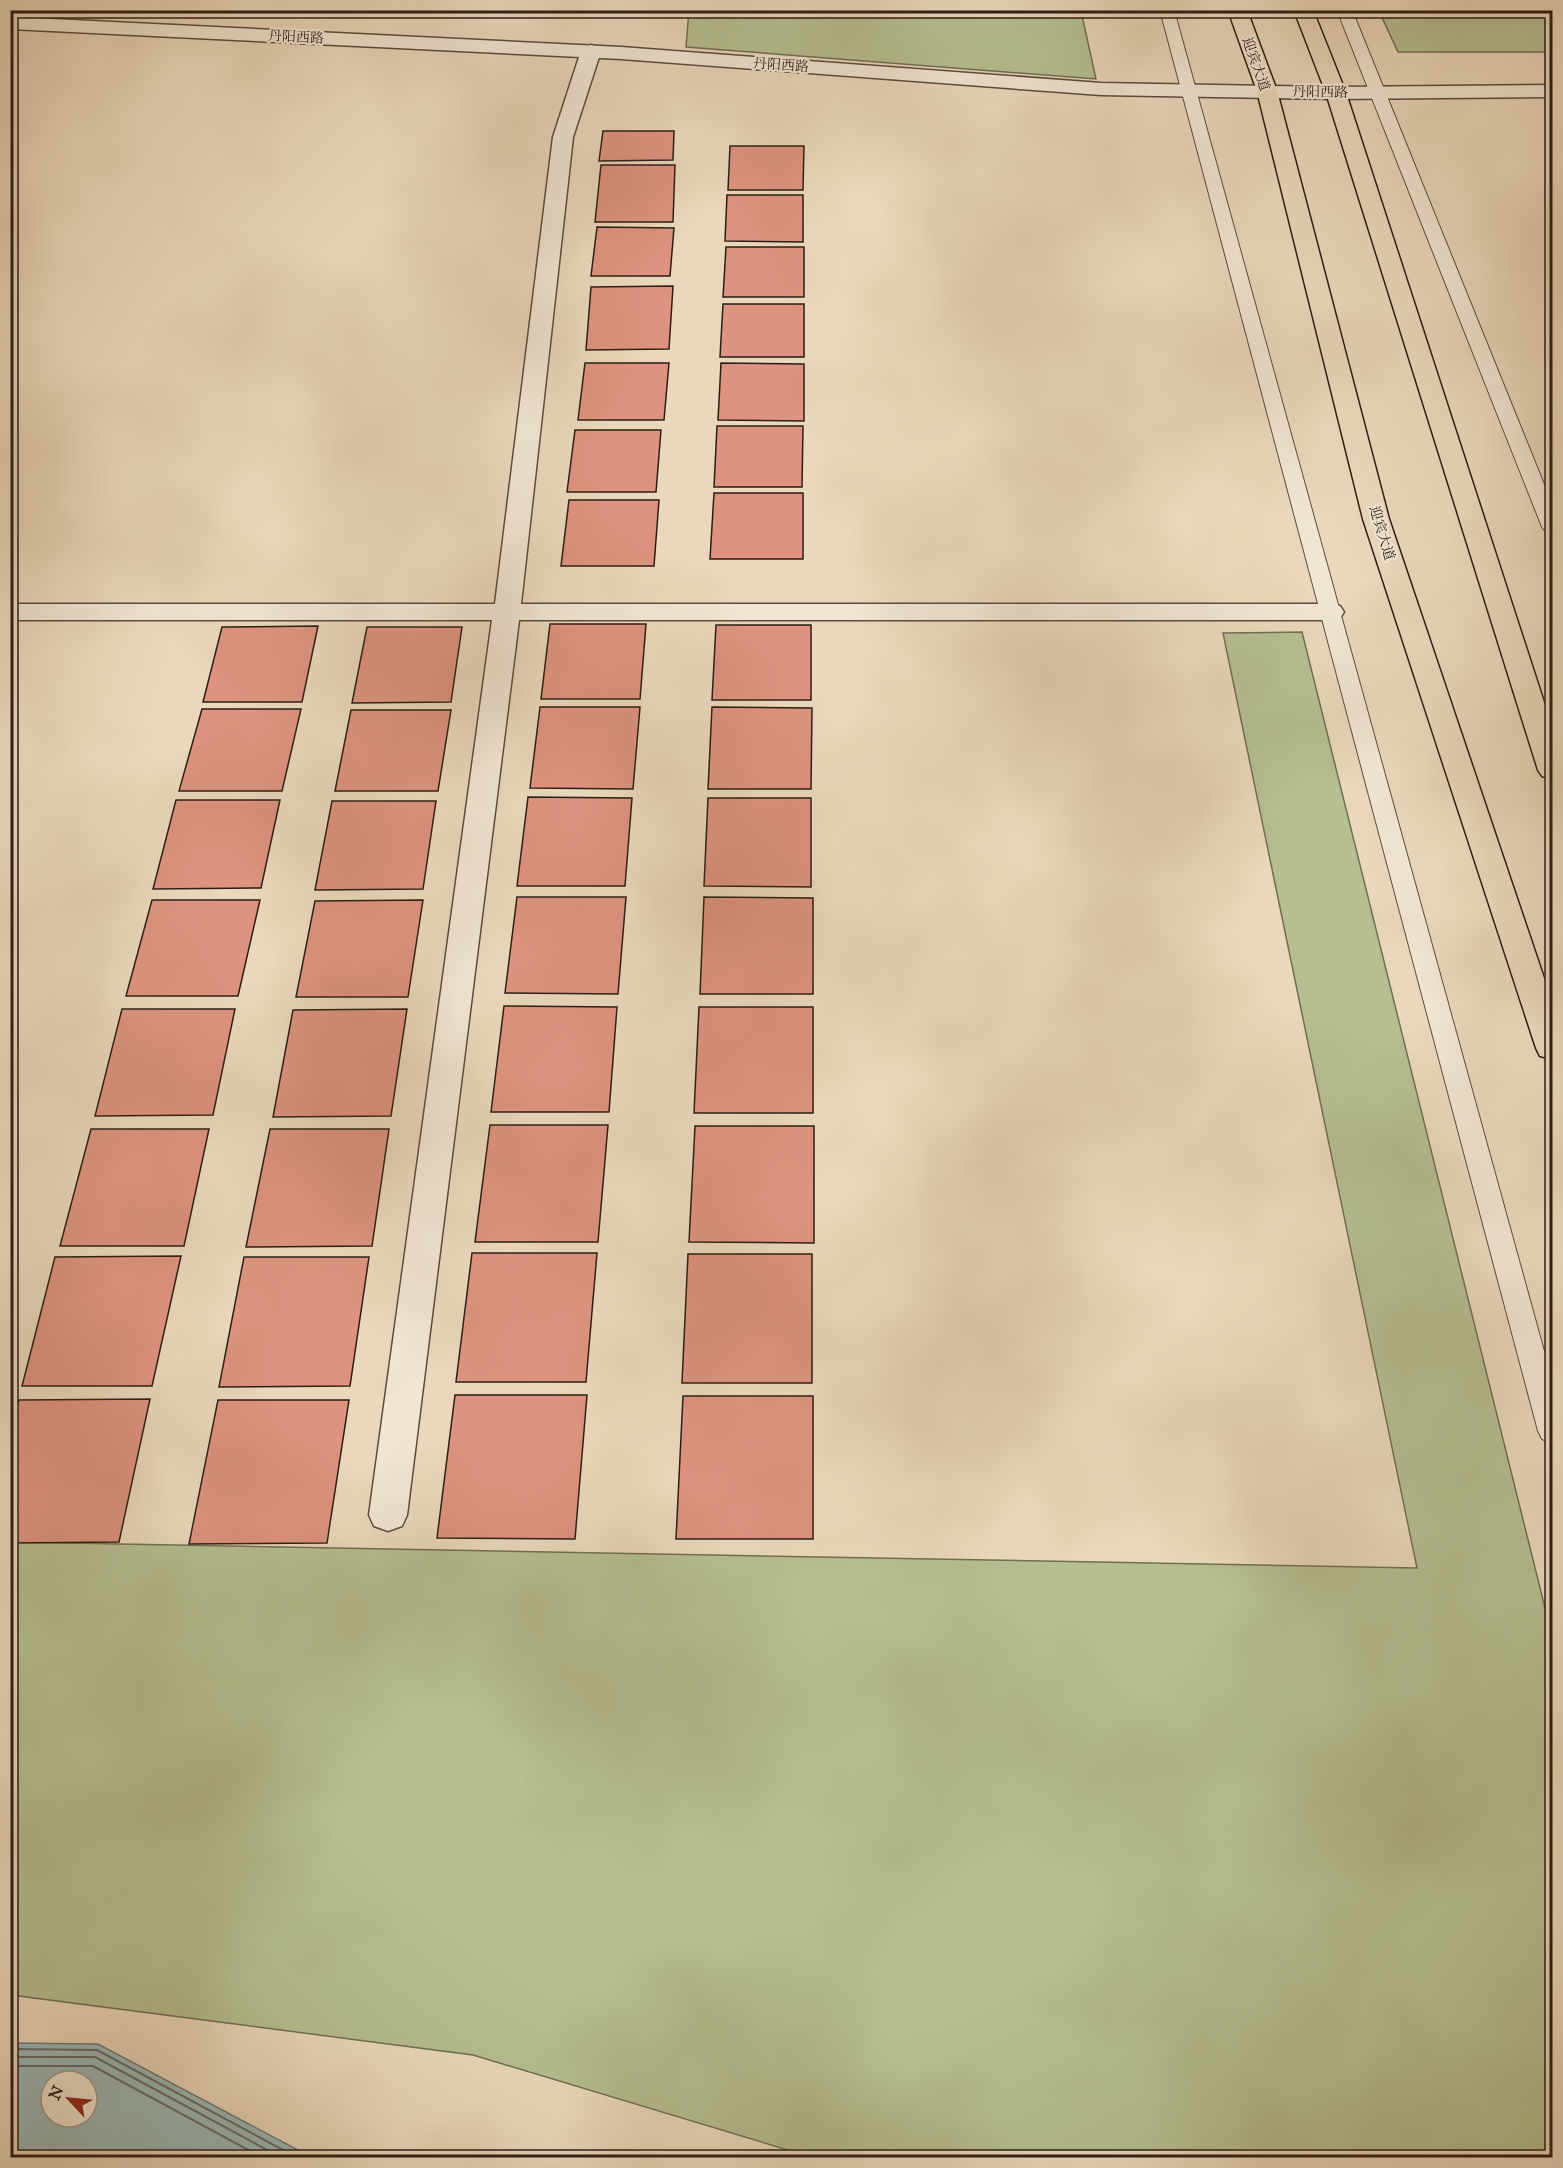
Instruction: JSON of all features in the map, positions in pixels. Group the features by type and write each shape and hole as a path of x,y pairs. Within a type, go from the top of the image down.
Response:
{"main road":[{"name":"迎宾大道","path":"1237,10 1267,91 1376,519 1552,1048"},
{"path":"1303,10 1336,93 1552,770"}],"street":[{"name":"丹阳西路","path":"10,23 591,51 1101,89 1336,93 1552,91"},
{"path":"388,1515 507,612 563,137 591,51"},
{"path":"10,612 1331,612"}],"lane":[{"path":"1167,10 1552,1431"},
{"path":"1344,10 1552,527"}],"green space":[{"path":"689,10 1081,11 1096,79 686,47"},
{"path":"1379,11 1552,11 1552,52 1398,52"},
{"path":"1302,632 1552,1636 1552,2157 811,2157 473,2055 11,1995 11,1542 1417,1568 1223,633"}],"water":[{"path":"11,2043 98,2044 311,2157 11,2157"}],"building":[{"path":"603,131 674,131 673,160 599,161"},
{"path":"730,146 804,146 803,190 728,190"},
{"path":"601,165 675,165 673,222 595,222"},
{"path":"727,195 803,195 803,242 725,241"},
{"path":"597,227 674,228 670,276 591,276"},
{"path":"726,247 804,247 804,297 723,297"},
{"path":"673,286 669,349 586,350 591,287"},
{"path":"723,304 804,304 804,357 720,357"},
{"path":"585,363 669,363 664,420 578,420"},
{"path":"721,363 804,364 804,421 718,420"},
{"path":"717,426 803,426 802,487 714,487"},
{"path":"575,430 661,430 656,492 567,492"},
{"path":"714,493 803,493 803,559 710,559"},
{"path":"569,500 659,500 654,566 561,566"},
{"path":"550,624 646,624 640,699 541,699"},
{"path":"716,625 811,625 811,700 712,700"},
{"path":"318,626 302,702 203,702 222,627"},
{"path":"367,627 462,627 451,702 352,703"},
{"path":"540,707 640,707 633,789 530,788"},
{"path":"712,707 812,708 811,789 708,789"},
{"path":"202,709 301,709 282,791 179,791"},
{"path":"351,710 451,710 438,791 335,791"},
{"path":"528,797 632,798 625,886 517,886"},
{"path":"708,798 811,798 811,887 704,886"},
{"path":"176,800 280,800 261,888 153,889"},
{"path":"332,801 436,801 423,889 315,890"},
{"path":"517,897 626,897 618,994 505,993"},
{"path":"704,897 813,898 813,994 700,994"},
{"path":"152,900 260,900 238,996 126,996"},
{"path":"423,900 408,997 296,997 315,901"},
{"path":"504,1006 617,1007 609,1112 491,1112"},
{"path":"699,1007 813,1007 813,1113 694,1113"},
{"path":"122,1009 235,1009 213,1115 95,1116"},
{"path":"407,1009 391,1116 273,1117 293,1010"},
{"path":"490,1125 608,1125 598,1242 475,1242"},
{"path":"695,1126 814,1126 814,1243 689,1242"},
{"path":"91,1129 209,1129 184,1246 60,1246"},
{"path":"270,1129 389,1129 372,1246 246,1247"},
{"path":"472,1253 597,1253 586,1382 456,1382"},
{"path":"688,1254 812,1254 812,1383 682,1383"},
{"path":"181,1256 152,1386 22,1386 55,1257"},
{"path":"244,1257 369,1257 350,1386 219,1387"},
{"path":"455,1395 587,1395 575,1539 437,1538"},
{"path":"683,1396 813,1396 813,1539 676,1539"},
{"path":"150,1399 119,1542 10,1543 10,1433 19,1400"},
{"path":"218,1400 349,1400 327,1543 189,1544"}]}
